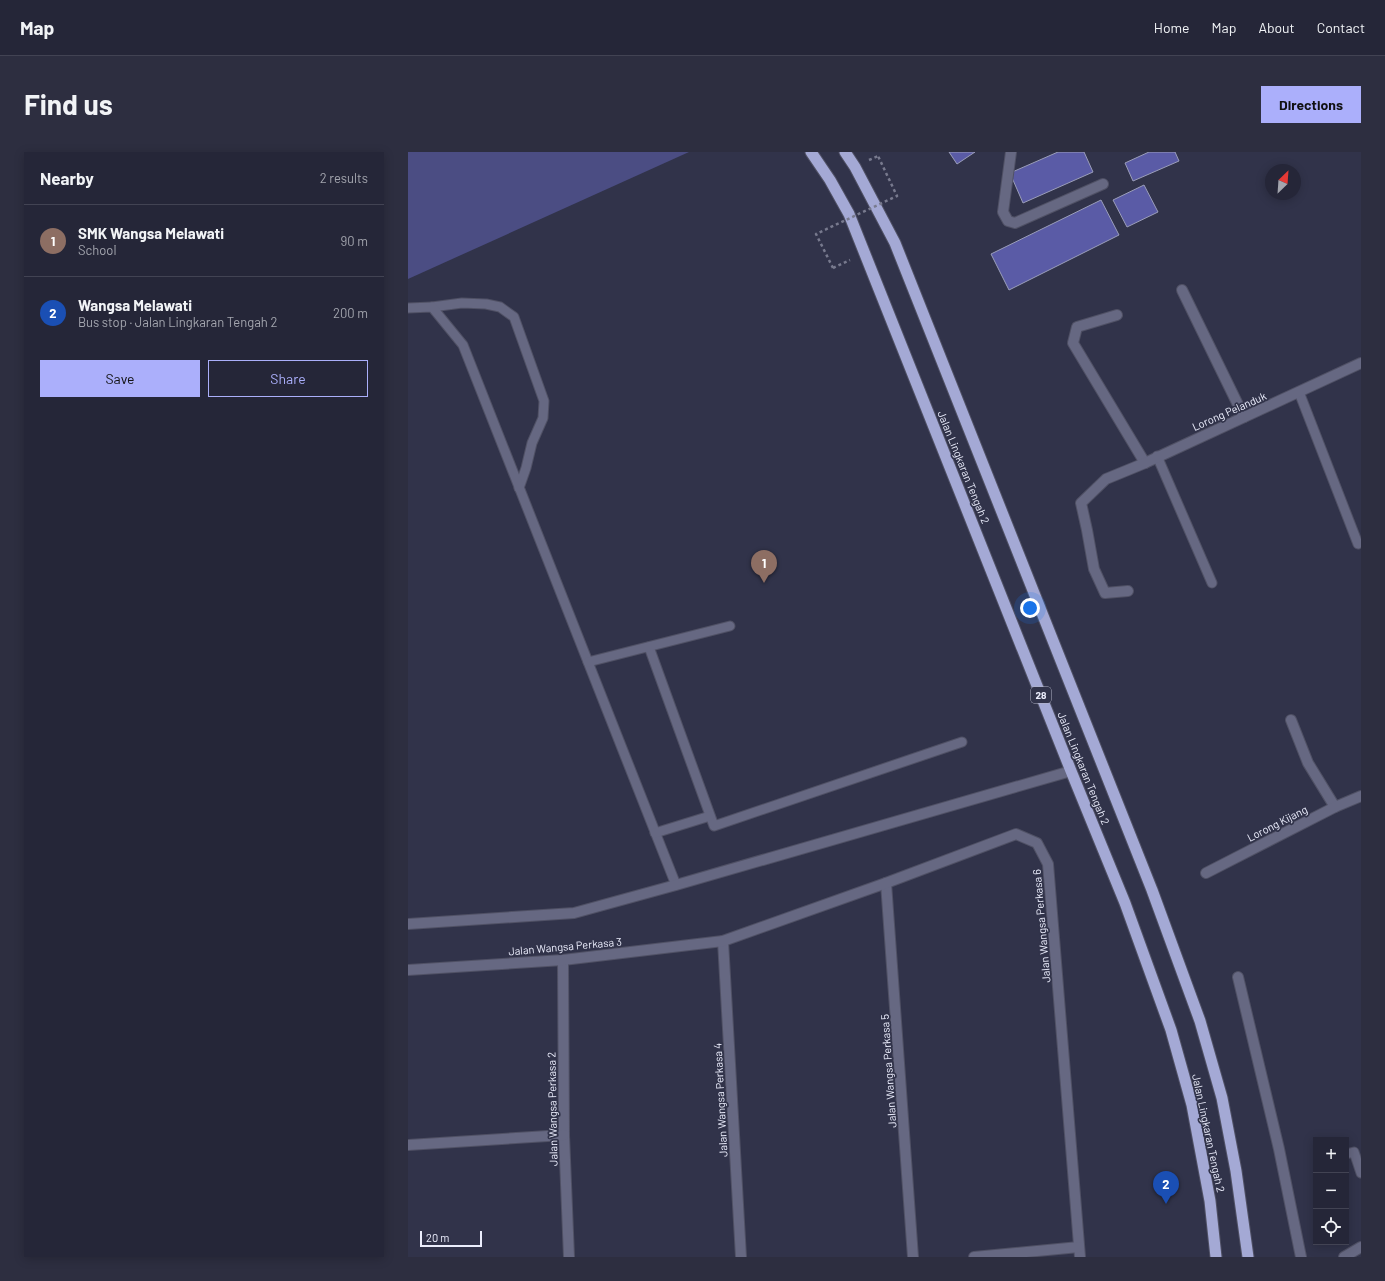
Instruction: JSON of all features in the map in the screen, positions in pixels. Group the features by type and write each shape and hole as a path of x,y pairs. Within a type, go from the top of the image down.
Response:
{"highway":[{"name":"Jalan Lingkaran Tengah 2","path":"811,152 830,180 852,221 1125,903 1171,1030 1192,1105 1210,1201 1216,1257"},
{"name":"Jalan Lingkaran Tengah 2","path":"845,152 859,173 895,243 1152,890 1197,1013 1222,1098 1236,1171 1248,1257"}],"street":[{"path":"1011,152 1003,212 1008,220 1014,223 1103,184"},
{"path":"1182,290 1244,417"},
{"path":"1118,315 1077,327 1073,343 1145,463"},
{"name":"Lorong Pelanduk","path":"1128,591 1105,594 1094,569 1081,503 1106,479 1145,463 1157,456 1361,363"},
{"path":"1291,720 1308,763 1335,807"},
{"path":"408,924 574,913 1071,771"},
{"name":"Lorong Kijang","path":"1206,873 1335,807 1361,796"},
{"name":"Jalan Wangsa Perkasa 6","path":"723,941 886,883 1016,834 1037,843 1048,864 1080,1252"},
{"name":"Jalan Wangsa Perkasa 5","path":"886,883 913,1257"},
{"name":"Jalan Wangsa Perkasa 3","path":"408,970 563,960 723,941"},
{"name":"Jalan Wangsa Perkasa 4","path":"723,941 741,1257"},
{"name":"Jalan Wangsa Perkasa 2","path":"563,960 564,1135 569,1257"},
{"path":"1238,977 1280,1149 1301,1257"},
{"path":"408,1145 564,1135"},
{"path":"1344,1257 1361,1247"},
{"path":"974,1257 1080,1252"}],"lane":[{"path":"408,308 432,307 462,303 486,304 500,307 514,317 544,401 543,418 532,444 519,488"},
{"path":"432,307 462,345 676,885"},
{"path":"1299,392 1358,544"},
{"path":"1157,456 1212,583"},
{"path":"588,662 730,626"},
{"path":"649,647 714,826 962,742"},
{"path":"655,833 710,816"},
{"path":"1349,1153 1354,1152 1361,1173"}],"path":[{"path":"833,268 816,234 897,196 878,156"}],"shaded area":[{"path":"408,152 689,152 408,279"}],"building":[{"path":"949,152 975,152 957,164"},
{"path":"1058,152 1084,152 1093,172 1023,203 1010,173"},
{"path":"1149,152 1175,152 1179,161 1133,181 1125,163"},
{"path":"1144,185 1158,212 1127,227 1113,200"},
{"path":"1101,200 1119,235 1009,290 991,254"}],"place":[{"name":"SMK Wangsa Melawati","path":"764,583"},
{"name":"Wangsa Melawati","path":"1166,1204"}]}
